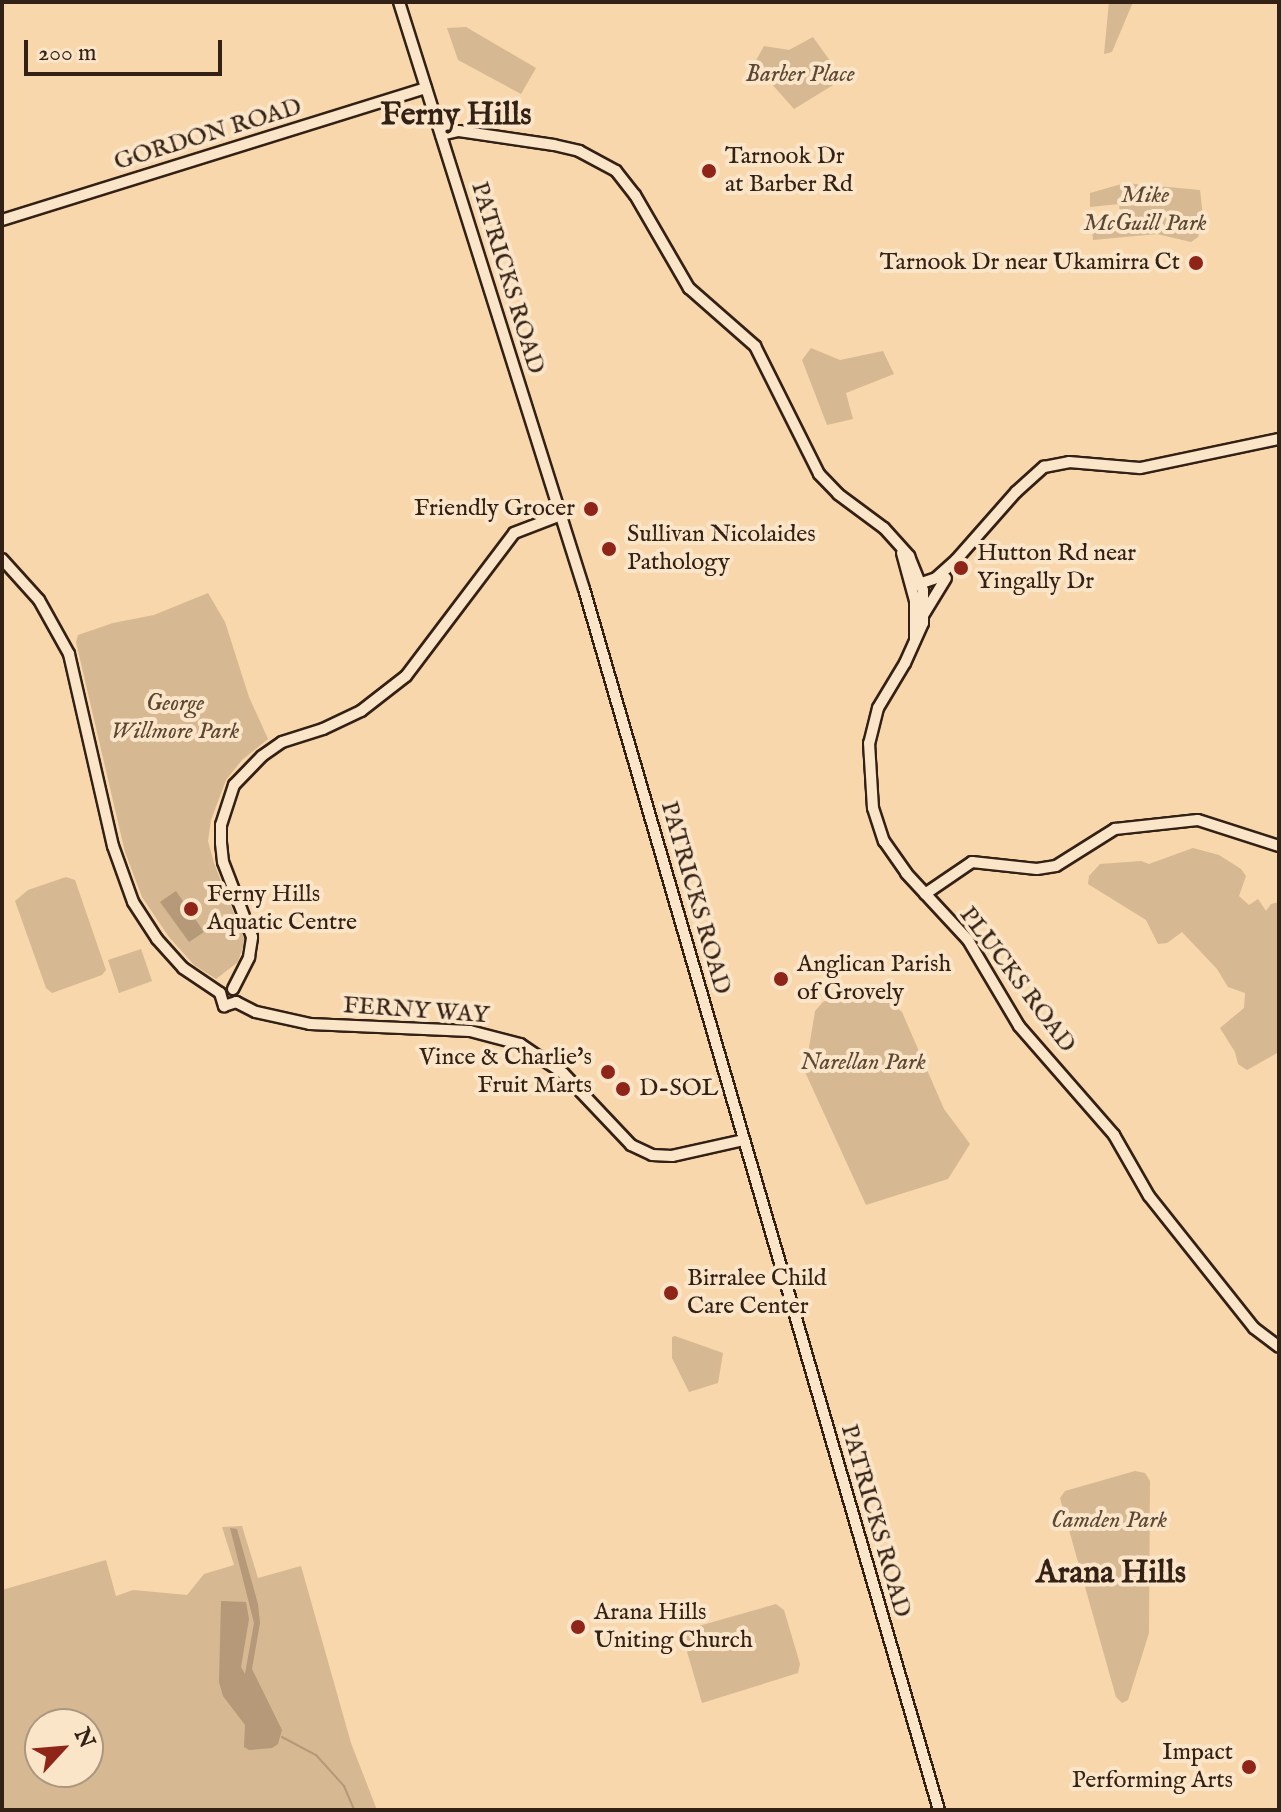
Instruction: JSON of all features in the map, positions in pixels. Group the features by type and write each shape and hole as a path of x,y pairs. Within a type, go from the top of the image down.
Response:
{"street":[{"name":"PATRICKS ROAD","path":"399,2 561,515 939,1810"},
{"name":"GORDON ROAD","path":"2,220 426,88"},
{"path":"435,114 464,132"},
{"path":"442,138 464,132 525,139 567,148 597,159 616,171 635,195 689,288 755,346 819,474 838,494 884,528 915,567 929,573 945,574"},
{"path":"924,614 956,560 1016,492 1044,467 1069,462 1140,468 1279,439"},
{"path":"220,993 233,989 252,947 250,928 223,862 221,825 234,785 262,756 282,742 323,729 361,711 406,676 514,533 561,515"},
{"path":"902,551 918,588"},
{"name":"FERNY WAY","path":"2,559 39,600 69,654 113,846 133,902 168,952 193,976 220,993 224,1006 236,1002 256,1012 310,1024 470,1031 520,1044 563,1073 621,1137 652,1155 672,1156 744,1140"},
{"path":"915,567 918,588"},
{"path":"918,588 945,574"},
{"name":"PLUCKS ROAD","path":"918,588 924,614 920,634 878,708 871,731 868,766 873,808 884,841 925,894 968,940 1019,1026 1114,1135 1149,1196 1254,1328 1279,1347"},
{"name":"PLUCKS ROAD","path":"915,640 918,588"},
{"path":"925,894 972,862 1037,869 1056,866 1115,829 1198,820 1279,846"},
{"path":"233,989 237,995 236,1002"}],"green space":[{"path":"1109,2 1133,2 1112,52 1104,54"},
{"path":"466,27 536,68 521,94 458,60 447,28"},
{"name":"Barber Place","path":"813,37 843,79 794,109 754,64 764,46 789,50"},
{"name":"Mike McGuill Park","path":"1125,183 1200,190 1203,217 1198,237 1191,242 1157,234 1093,240 1092,229 1121,225 1119,204 1090,207 1090,193"},
{"path":"811,348 840,360 883,351 894,374 846,393 853,419 827,425 802,360"},
{"name":"George Willmore Park","path":"208,593 225,622 249,697 268,739 242,760 226,780 211,820 208,841 214,863 245,941 238,962 216,979 194,965 169,937 142,897 125,852 76,642 78,635 113,623 154,615"},
{"path":"1193,848 1219,855 1241,869 1246,876 1239,896 1249,905 1258,899 1266,911 1271,904 1279,902 1279,1052 1247,1070 1238,1064 1235,1052 1220,1028 1244,1008 1245,993 1228,987 1217,969 1182,932 1167,943 1158,944 1146,920 1088,884 1089,876 1100,864 1141,861 1149,864"},
{"path":"66,877 75,880 106,970 102,975 52,993 46,988 15,901 28,890"},
{"path":"141,949 152,981 119,993 108,960"},
{"name":"Narellan Park","path":"836,996 888,1000 902,1012 944,1109 970,1144 948,1179 866,1205 805,1072 815,1011 823,1002"},
{"path":"672,1337 723,1353 718,1383 689,1392 672,1358"},
{"name":"Camden Park","path":"1135,1471 1145,1473 1150,1481 1149,1633 1128,1700 1122,1703 1116,1697 1060,1498 1065,1491"},
{"path":"242,1526 258,1578 301,1566 351,1743 377,1810 2,1810 2,1590 106,1560 116,1596 133,1590 187,1595 204,1574 234,1565 222,1527"},
{"path":"776,1604 784,1610 800,1664 798,1673 702,1703 681,1631"}],"shaded area":[{"path":"176,891 204,932 189,942 160,902"},
{"path":"230,1528 237,1529 258,1604 260,1623 252,1669 282,1730 278,1744 272,1748 249,1750 244,1747 245,1725 223,1696 219,1682 221,1601 246,1602 249,1619 241,1667 245,1674 254,1623"}],"waterway":[{"path":"282,1737 316,1755 344,1786 354,1810"}],"place":[{"name":"Tarnook Dr at Barber Rd","path":"709,171"},
{"name":"Tarnook Dr near Ukamirra Ct","path":"1196,263"},
{"name":"Friendly Grocer","path":"591,509"},
{"name":"Sullivan Nicolaides Pathology","path":"609,549"},
{"name":"Hutton Rd near Yingally Dr","path":"961,568"},
{"name":"Ferny Hills Aquatic Centre","path":"191,909"},
{"name":"Anglican Parish of Grovely","path":"781,979"},
{"name":"Vince & Charlie's Fruit Marts","path":"608,1072"},
{"name":"D-SOL","path":"623,1089"},
{"name":"Birralee Child Care Center","path":"671,1293"},
{"name":"Arana Hills Uniting Church","path":"578,1627"},
{"name":"Impact Performing Arts","path":"1249,1767"}],"district":[{"name":"Ferny Hills","path":"456,116"},
{"name":"Arana Hills","path":"1111,1574"}]}
